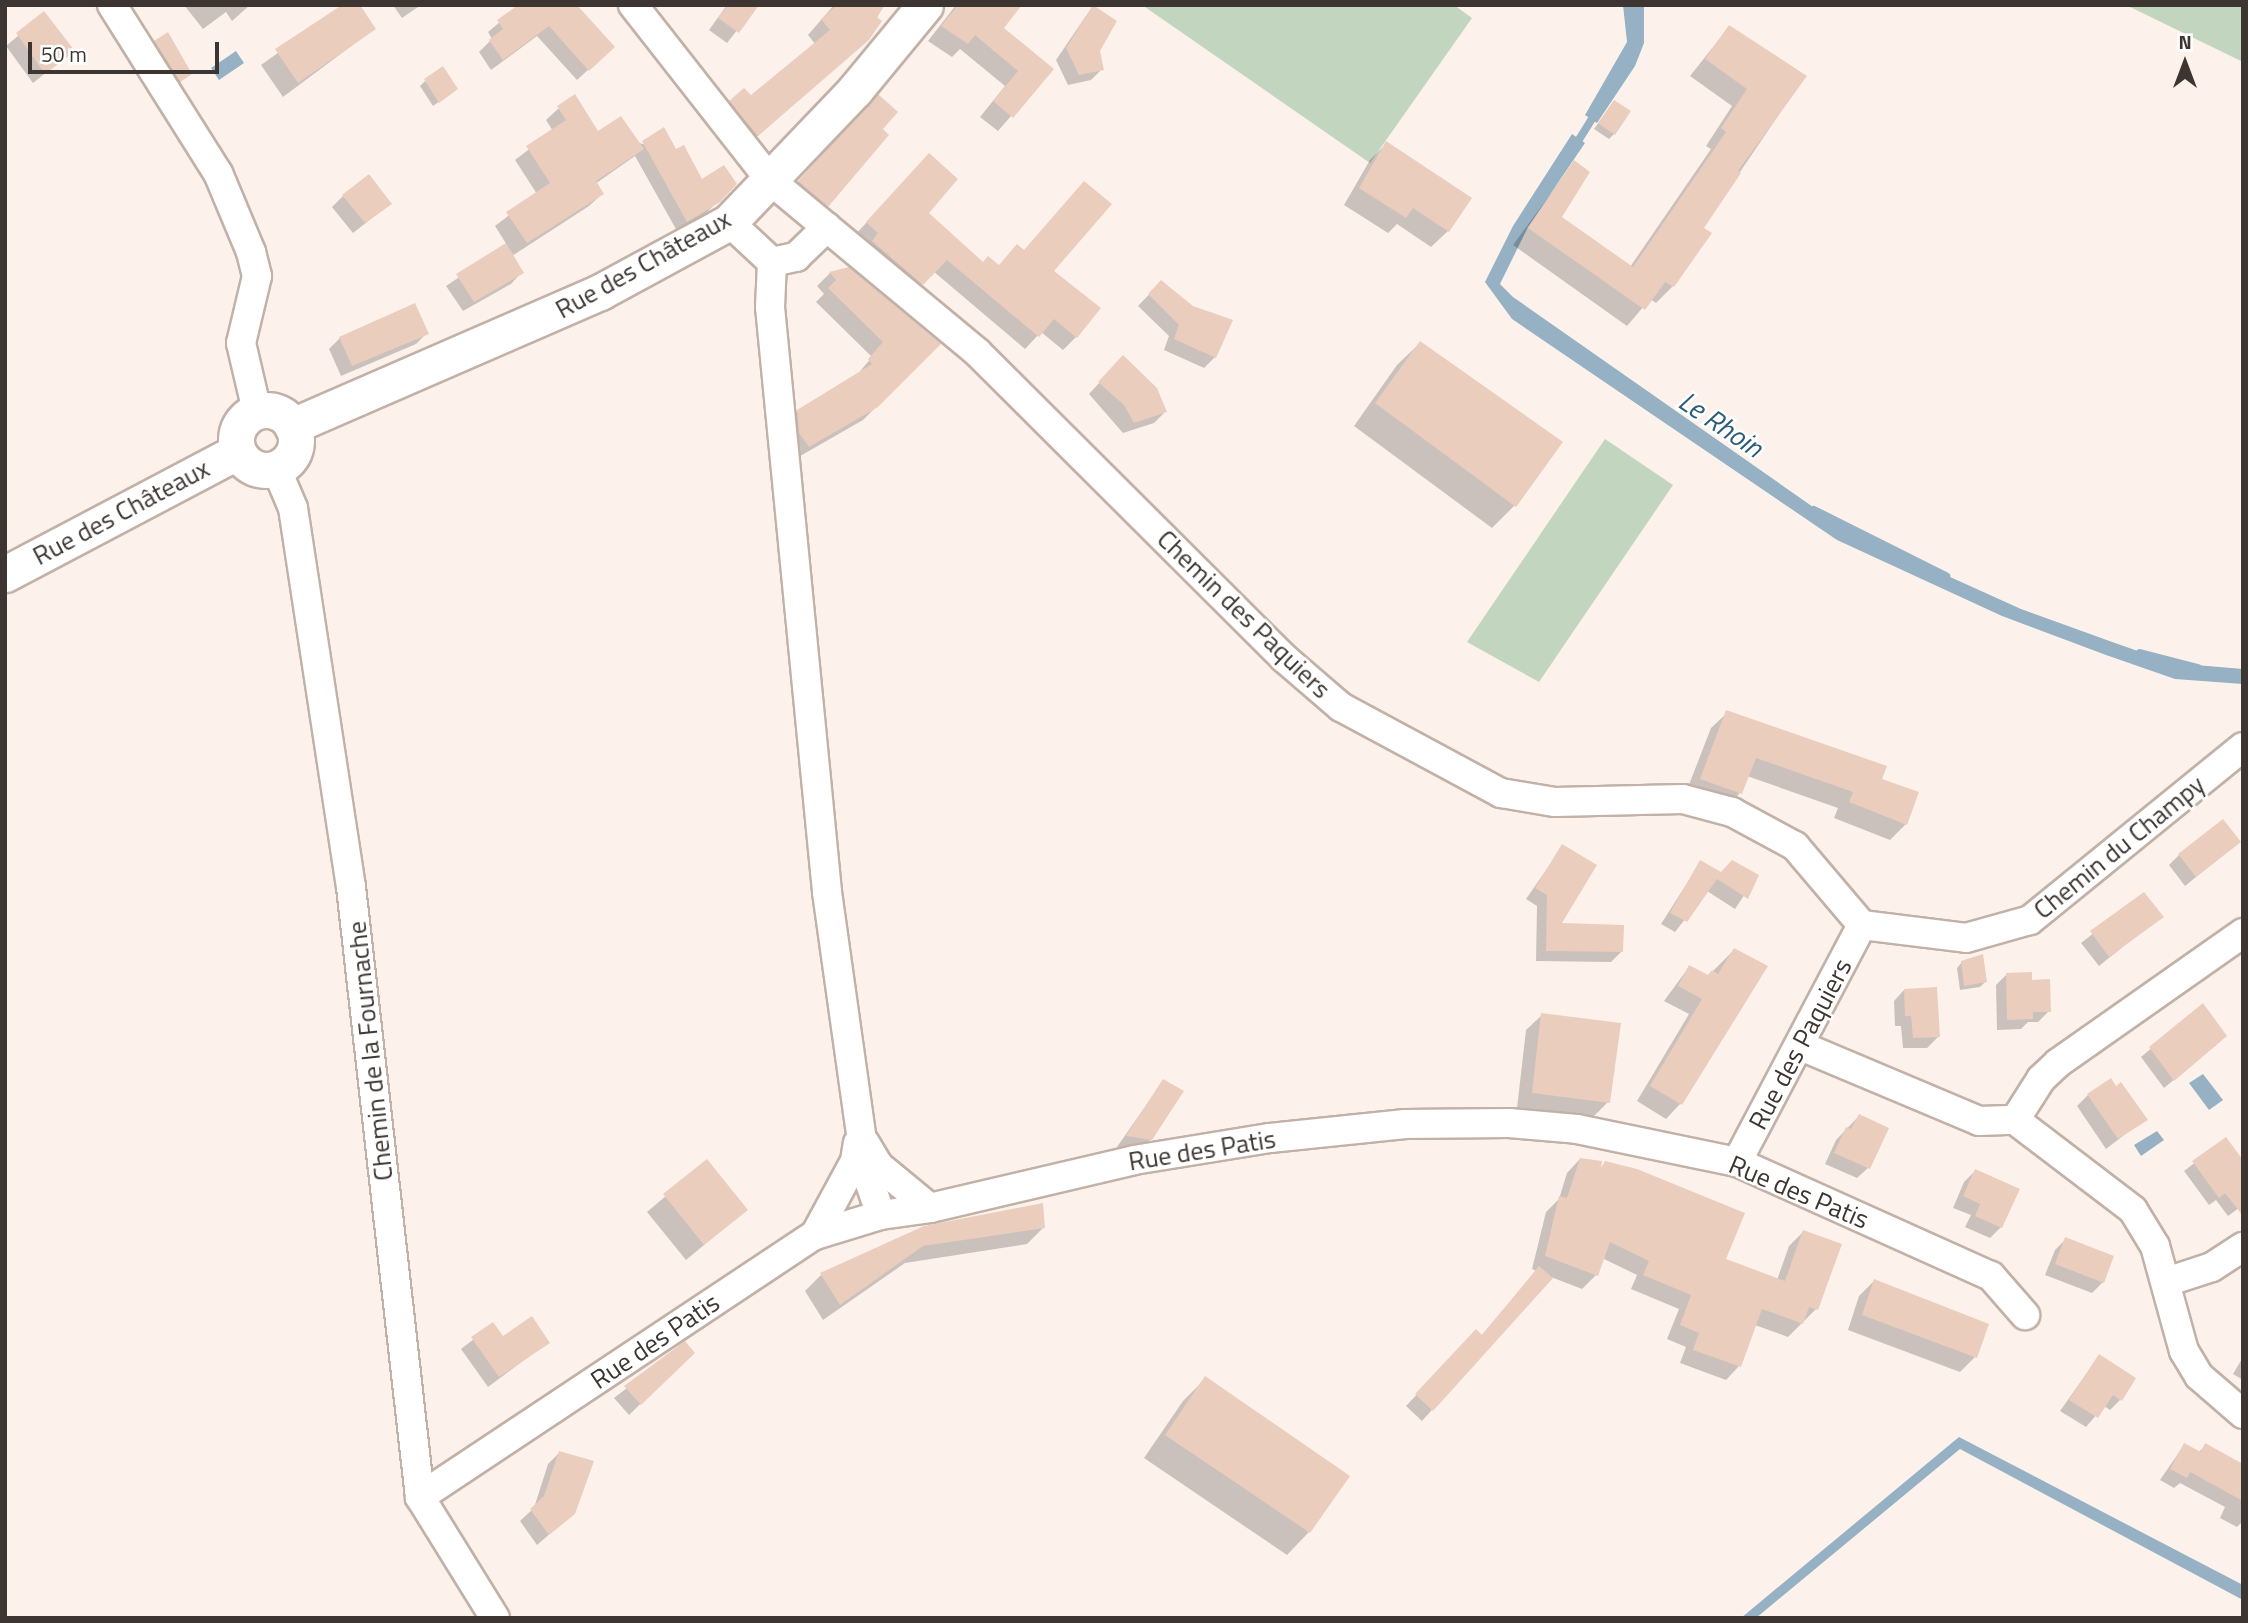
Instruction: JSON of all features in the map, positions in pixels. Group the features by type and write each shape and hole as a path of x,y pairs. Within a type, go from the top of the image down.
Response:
{"street":[{"path":"112,5 219,173 242,226 257,276 241,343 257,411"},
{"name":"Chemin des Paquiers","path":"633,5 771,181 978,353 1284,658 1341,707 1501,793 1555,802 1683,799 1732,812 1795,846 1862,925"},
{"name":"Rue des Châteaux","path":"292,426 600,292 729,222 771,181 925,5"},
{"path":"729,222 772,262 770,307 826,878 860,1135 867,1175 881,1215"},
{"path":"772,262 796,257 827,227"},
{"path":"257,411 278,412 292,426 295,446 276,468 258,469 238,451 242,423 257,411"},
{"name":"Rue des Châteaux","path":"5,574 238,451"},
{"name":"Chemin de la Fournache","path":"276,468 293,508 351,887 420,1497 495,1618"},
{"name":"Chemin du Champy","path":"1862,925 1966,938 2031,920 2241,751"},
{"name":"Rue des Paquiers","path":"1737,1162 1801,1046 1862,925"},
{"path":"2015,1120 2040,1079 2058,1063 2243,933"},
{"path":"1801,1046 1979,1121 2015,1120 2133,1210 2155,1246 2184,1350 2199,1376 2243,1414"},
{"name":"Rue des Patis","path":"420,1497 815,1235 881,1215 930,1208 1134,1160 1270,1138 1405,1124 1509,1123 1577,1129 1737,1162 1992,1276 2025,1315"},
{"path":"860,1135 879,1166 930,1208"},
{"path":"815,1235 855,1161 860,1135"},
{"path":"2166,1282 2212,1267 2243,1247"}],"green space":[{"path":"1142,5 1454,5 1472,18 1370,163"},
{"path":"2126,5 2243,5 2243,62"},
{"path":"1605,439 1673,485 1539,682 1467,642"}],"water":[{"path":"1623,5 1644,5 1644,43 1635,66 1597,123 1585,115 1627,42"},
{"path":"236,51 244,63 219,80 211,68"},
{"path":"1572,134 1585,143 1528,227 1500,284 1513,297 1846,530 2021,609 2172,663 2243,669 2243,684 2175,679 2106,655 2002,616 1837,540 1512,319 1485,282 1513,226"},
{"path":"2203,1074 2223,1100 2209,1110 2189,1083"},
{"path":"2157,1131 2164,1140 2141,1156 2134,1145"},
{"path":"1959,1437 2243,1585 2243,1600 1960,1449 1756,1618 1741,1618"}],"building":[{"path":"342,5 360,5 376,29 298,83 275,49"},
{"path":"518,5 577,5 615,47 589,71 549,26 503,60 489,40 503,29 497,20"},
{"path":"728,5 759,5 739,33 718,18"},
{"path":"837,5 885,5 877,17 882,21 869,40 758,136 729,101 744,88 751,95 830,30 821,19"},
{"path":"958,5 1022,5 1004,28 1054,69 1013,118 993,101 1018,71 975,35 968,44 941,26"},
{"path":"1093,5 1117,21 1100,51 1104,70 1079,75 1066,48"},
{"path":"44,11 75,51 45,74 16,33"},
{"path":"1729,25 1807,76 1738,171 1741,173 1704,228 1712,233 1674,287 1665,282 1645,310 1528,228 1574,160 1590,172 1562,217 1633,267 1726,132 1721,128 1747,89 1705,59"},
{"path":"168,32 192,74 180,82 154,41"},
{"path":"443,66 458,89 439,103 424,79"},
{"path":"575,94 598,131 621,116 644,149 596,181 604,194 527,243 506,212 550,183 526,146 566,120 557,106"},
{"path":"878,94 898,112 883,129 889,135 828,207 798,181"},
{"path":"1614,100 1631,111 1615,135 1598,123"},
{"path":"664,127 676,149 684,145 702,179 724,165 737,184 720,202 687,222 642,141"},
{"path":"1386,141 1472,198 1449,232 1413,208 1406,218 1359,188"},
{"path":"929,153 958,179 929,213 983,262 988,256 999,265 1017,244 1024,250 1084,181 1112,204 1054,271 1101,308 1077,338 1054,319 1039,337 947,260 923,285 872,241 878,233 866,222"},
{"path":"369,174 392,204 365,223 342,195"},
{"path":"506,243 524,273 474,302 456,274"},
{"path":"849,267 941,344 878,407 809,447 799,433 797,410 872,364 868,359 883,342 828,288 836,280 829,272"},
{"path":"1161,280 1193,306 1233,320 1216,358 1174,339 1179,325 1148,294"},
{"path":"415,303 429,334 352,366 339,337"},
{"path":"1420,341 1563,442 1516,507 1375,403"},
{"path":"1123,355 1157,388 1167,412 1134,423 1124,405 1098,382"},
{"path":"1726,710 1887,766 1882,779 1919,792 1907,825 1849,802 1853,792 1756,758 1742,794 1700,779"},
{"path":"2223,819 2241,842 2196,877 2178,854"},
{"path":"1562,844 1597,865 1562,923 1624,925 1623,952 1546,951 1547,895 1535,888"},
{"path":"1700,860 1721,872 1732,860 1759,875 1748,899 1717,879 1687,922 1670,913"},
{"path":"2144,892 2164,917 2109,957 2090,931"},
{"path":"1734,948 1768,966 1682,1105 1650,1086 1702,999 1678,986 1689,965 1708,975 1712,970 1718,974"},
{"path":"1983,954 1987,982 1964,986 1961,961"},
{"path":"2032,972 2032,980 2050,979 2051,1012 2033,1012 2033,1019 2007,1020 2006,973"},
{"path":"1937,987 1940,1037 1913,1038 1911,1016 1905,1016 1904,989"},
{"path":"2203,1003 2227,1036 2174,1081 2149,1047"},
{"path":"1541,1013 1621,1023 1610,1103 1532,1093"},
{"path":"2111,1078 2116,1086 2121,1082 2148,1120 2118,1139 2087,1094"},
{"path":"1163,1079 1184,1091 1152,1140 1126,1136"},
{"path":"1859,1114 1889,1128 1870,1169 1834,1153 1846,1127 1851,1129"},
{"path":"2226,1137 2243,1160 2243,1216 2225,1193 2219,1198 2192,1161"},
{"path":"1580,1158 1602,1161 1601,1168 1605,1161 1637,1169 1745,1213 1726,1259 1785,1281 1803,1230 1842,1244 1818,1310 1809,1307 1803,1324 1762,1309 1741,1367 1693,1350 1699,1333 1680,1325 1691,1295 1643,1275 1649,1261 1610,1242 1598,1276 1545,1256 1559,1196 1567,1198"},
{"path":"707,1159 748,1210 704,1245 663,1194"},
{"path":"1975,1169 2020,1189 2002,1228 1975,1216 1980,1204 1963,1196"},
{"path":"1043,1203 1045,1228 923,1246 840,1305 820,1273 924,1226"},
{"path":"2065,1237 2114,1256 2104,1283 2055,1264"},
{"path":"1539,1266 1553,1278 1433,1411 1415,1394 1476,1329 1482,1335"},
{"path":"1874,1279 1989,1324 1977,1358 1862,1315"},
{"path":"532,1316 550,1343 499,1377 471,1337 493,1322 503,1336"},
{"path":"685,1341 695,1353 641,1405 624,1386"},
{"path":"2099,1354 2136,1378 2122,1401 2113,1395 2098,1418 2069,1400"},
{"path":"1205,1376 1350,1476 1310,1533 1165,1435"},
{"path":"2184,1443 2201,1452 2205,1443 2243,1464 2243,1501 2190,1472 2187,1478 2170,1469"},
{"path":"559,1451 594,1461 575,1514 549,1535 530,1509 544,1496"}],"waterway":[{"name":"Le Rhoin","path":"1575,146 1596,113"},
{"name":"Le Rhoin","path":"1814,510 1946,576"},
{"name":"Le Rhoin","path":"2140,653 2198,668"}]}
